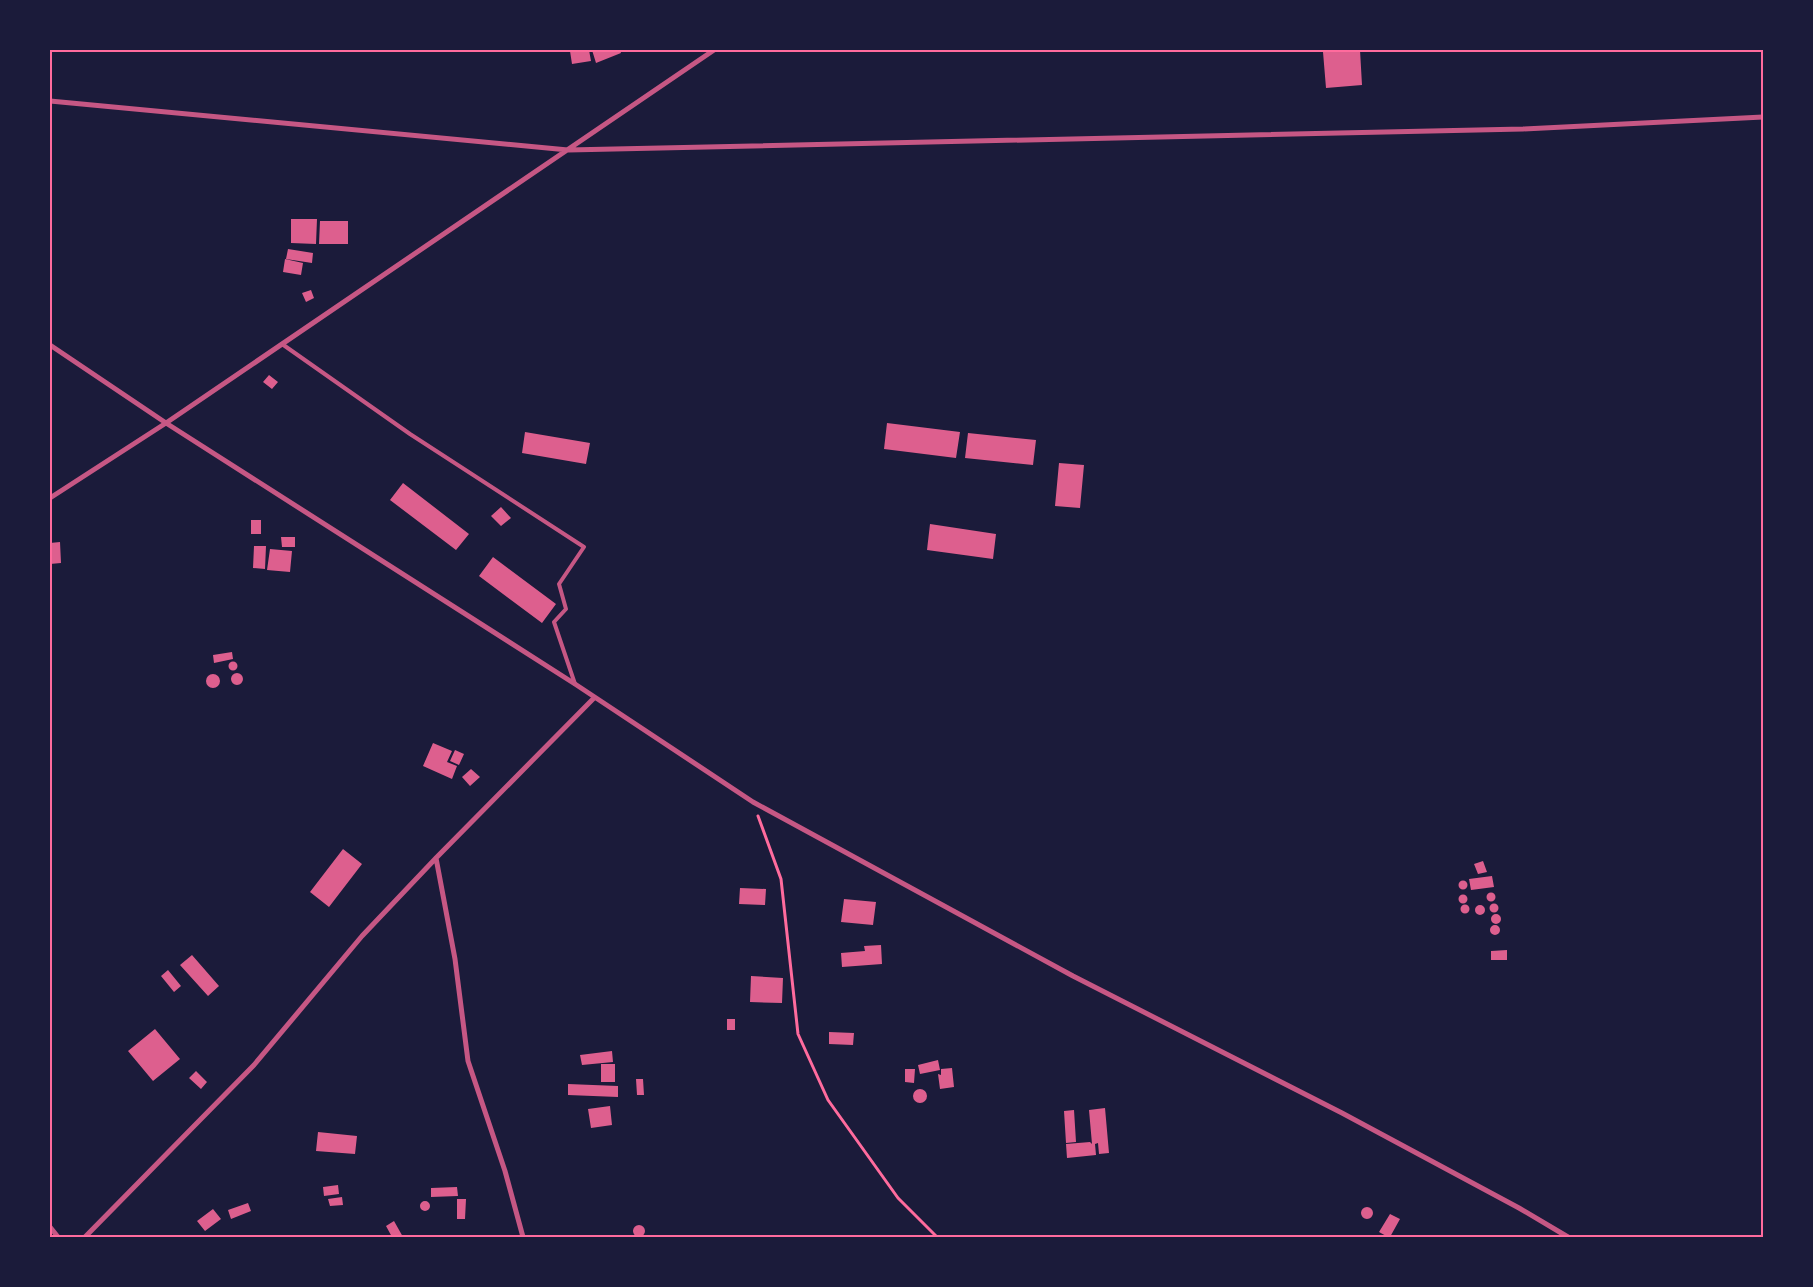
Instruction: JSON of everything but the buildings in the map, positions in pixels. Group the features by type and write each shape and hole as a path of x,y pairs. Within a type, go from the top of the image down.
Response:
{"street":[{"path":"50,498 166,423 714,50"},
{"path":"50,101 568,150 1522,129 1763,117"},
{"path":"50,345 166,423 575,684 753,802 1073,976 1342,1113 1519,1208 1568,1237"},
{"path":"85,1237 254,1065 362,936 594,698"},
{"path":"436,858 455,959 468,1061 505,1171 523,1237"},
{"path":"50,1227 58,1237"}],"lane":[{"path":"282,344 410,434 584,547 559,584 566,609 554,622 575,684"}],"path":[{"path":"753,802 782,879 798,1034 828,1100 898,1198 937,1237"}]}
